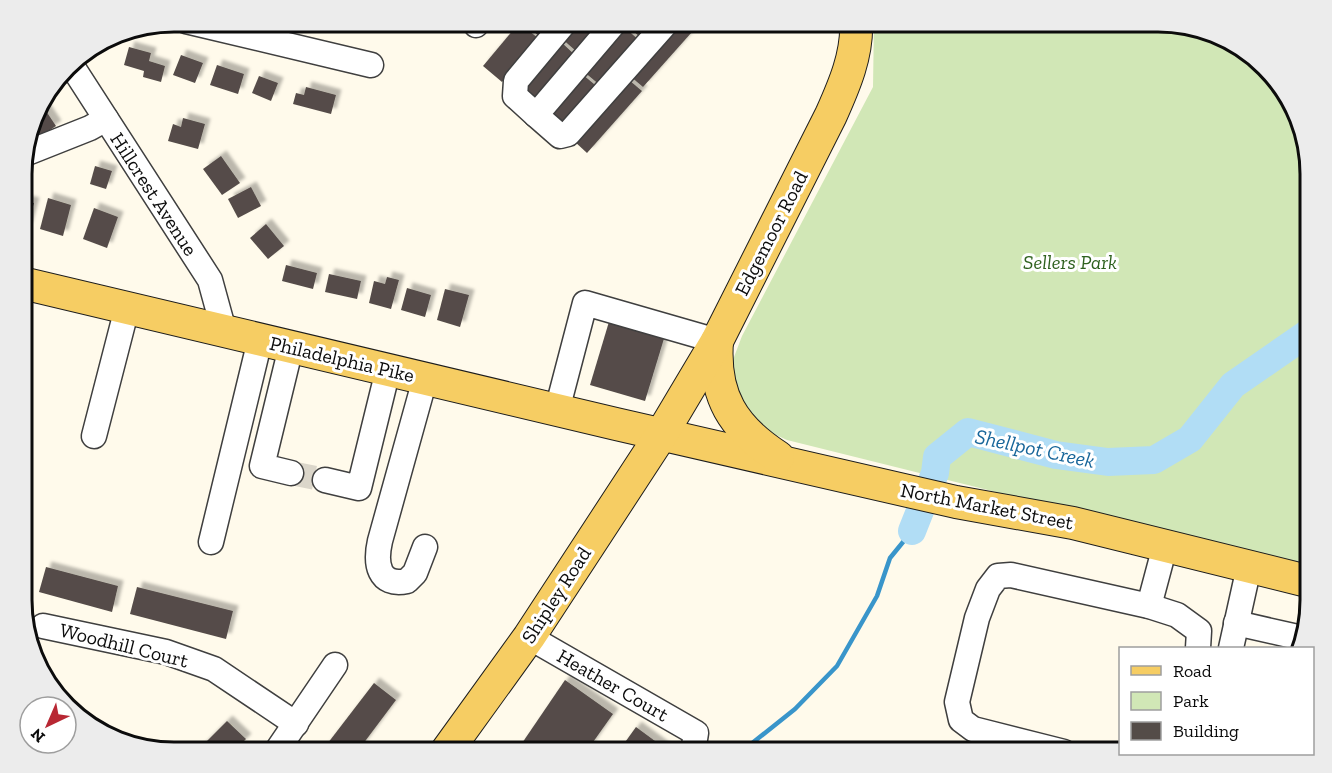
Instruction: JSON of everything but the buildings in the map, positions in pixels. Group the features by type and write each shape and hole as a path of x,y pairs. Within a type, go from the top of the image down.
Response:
{"main road":[{"name":"Edgemoor Road","path":"661,435 717,341 831,115 846,81 856,32"},
{"name":"Philadelphia Pike","path":"32,285 661,435"},
{"path":"717,341 715,363 725,403 737,423 748,434 785,462"},
{"name":"North Market Street","path":"661,435 956,502 1073,523 1300,579"},
{"name":"Shipley Road","path":"453,742 529,637 661,435"}],"street":[{"path":"232,32 371,65"},
{"path":"557,32 516,81 515,96 560,136 568,134 658,32"},
{"path":"536,115 607,32"},
{"name":"Hillcrest Avenue","path":"75,71 210,280 224,331"},
{"path":"34,151 90,129 106,119"},
{"path":"557,410 585,303 717,341"},
{"path":"94,436 127,308"},
{"path":"211,542 260,340"},
{"path":"291,347 262,466 291,472"},
{"path":"325,480 359,488 388,370"},
{"path":"425,379 376,558 382,574 398,582 407,581 415,573 425,547"},
{"path":"1149,606 1165,546"},
{"path":"1231,647 1249,567"},
{"path":"1021,741 973,729 961,720 957,702 977,618 988,589 998,576 1011,574 1149,606 1177,615 1199,631 1198,647"},
{"path":"1236,623 1286,640"},
{"name":"Woodhill Court","path":"43,626 166,652 214,669 296,724"},
{"name":"Heather Court","path":"529,637 694,741"},
{"path":"283,742 335,665"}],"green space":[{"name":"Sellers Park","path":"874,32 1177,33 1213,42 1245,61 1259,73 1271,87 1290,119 1298,146 1300,164 1300,568 787,440 765,430 747,409 736,388 731,365 742,336 873,87"}],"waterway":[{"name":"Shellpot Creek","path":"912,531 935,473 937,457 968,432 1056,455 1108,462 1154,460 1190,439 1233,385 1300,339"},
{"name":"Shellpot Creek","path":"754,741 795,709 837,666 877,596 890,558 912,531"}],"tunnel":[{"path":"291,473 325,480"}]}
